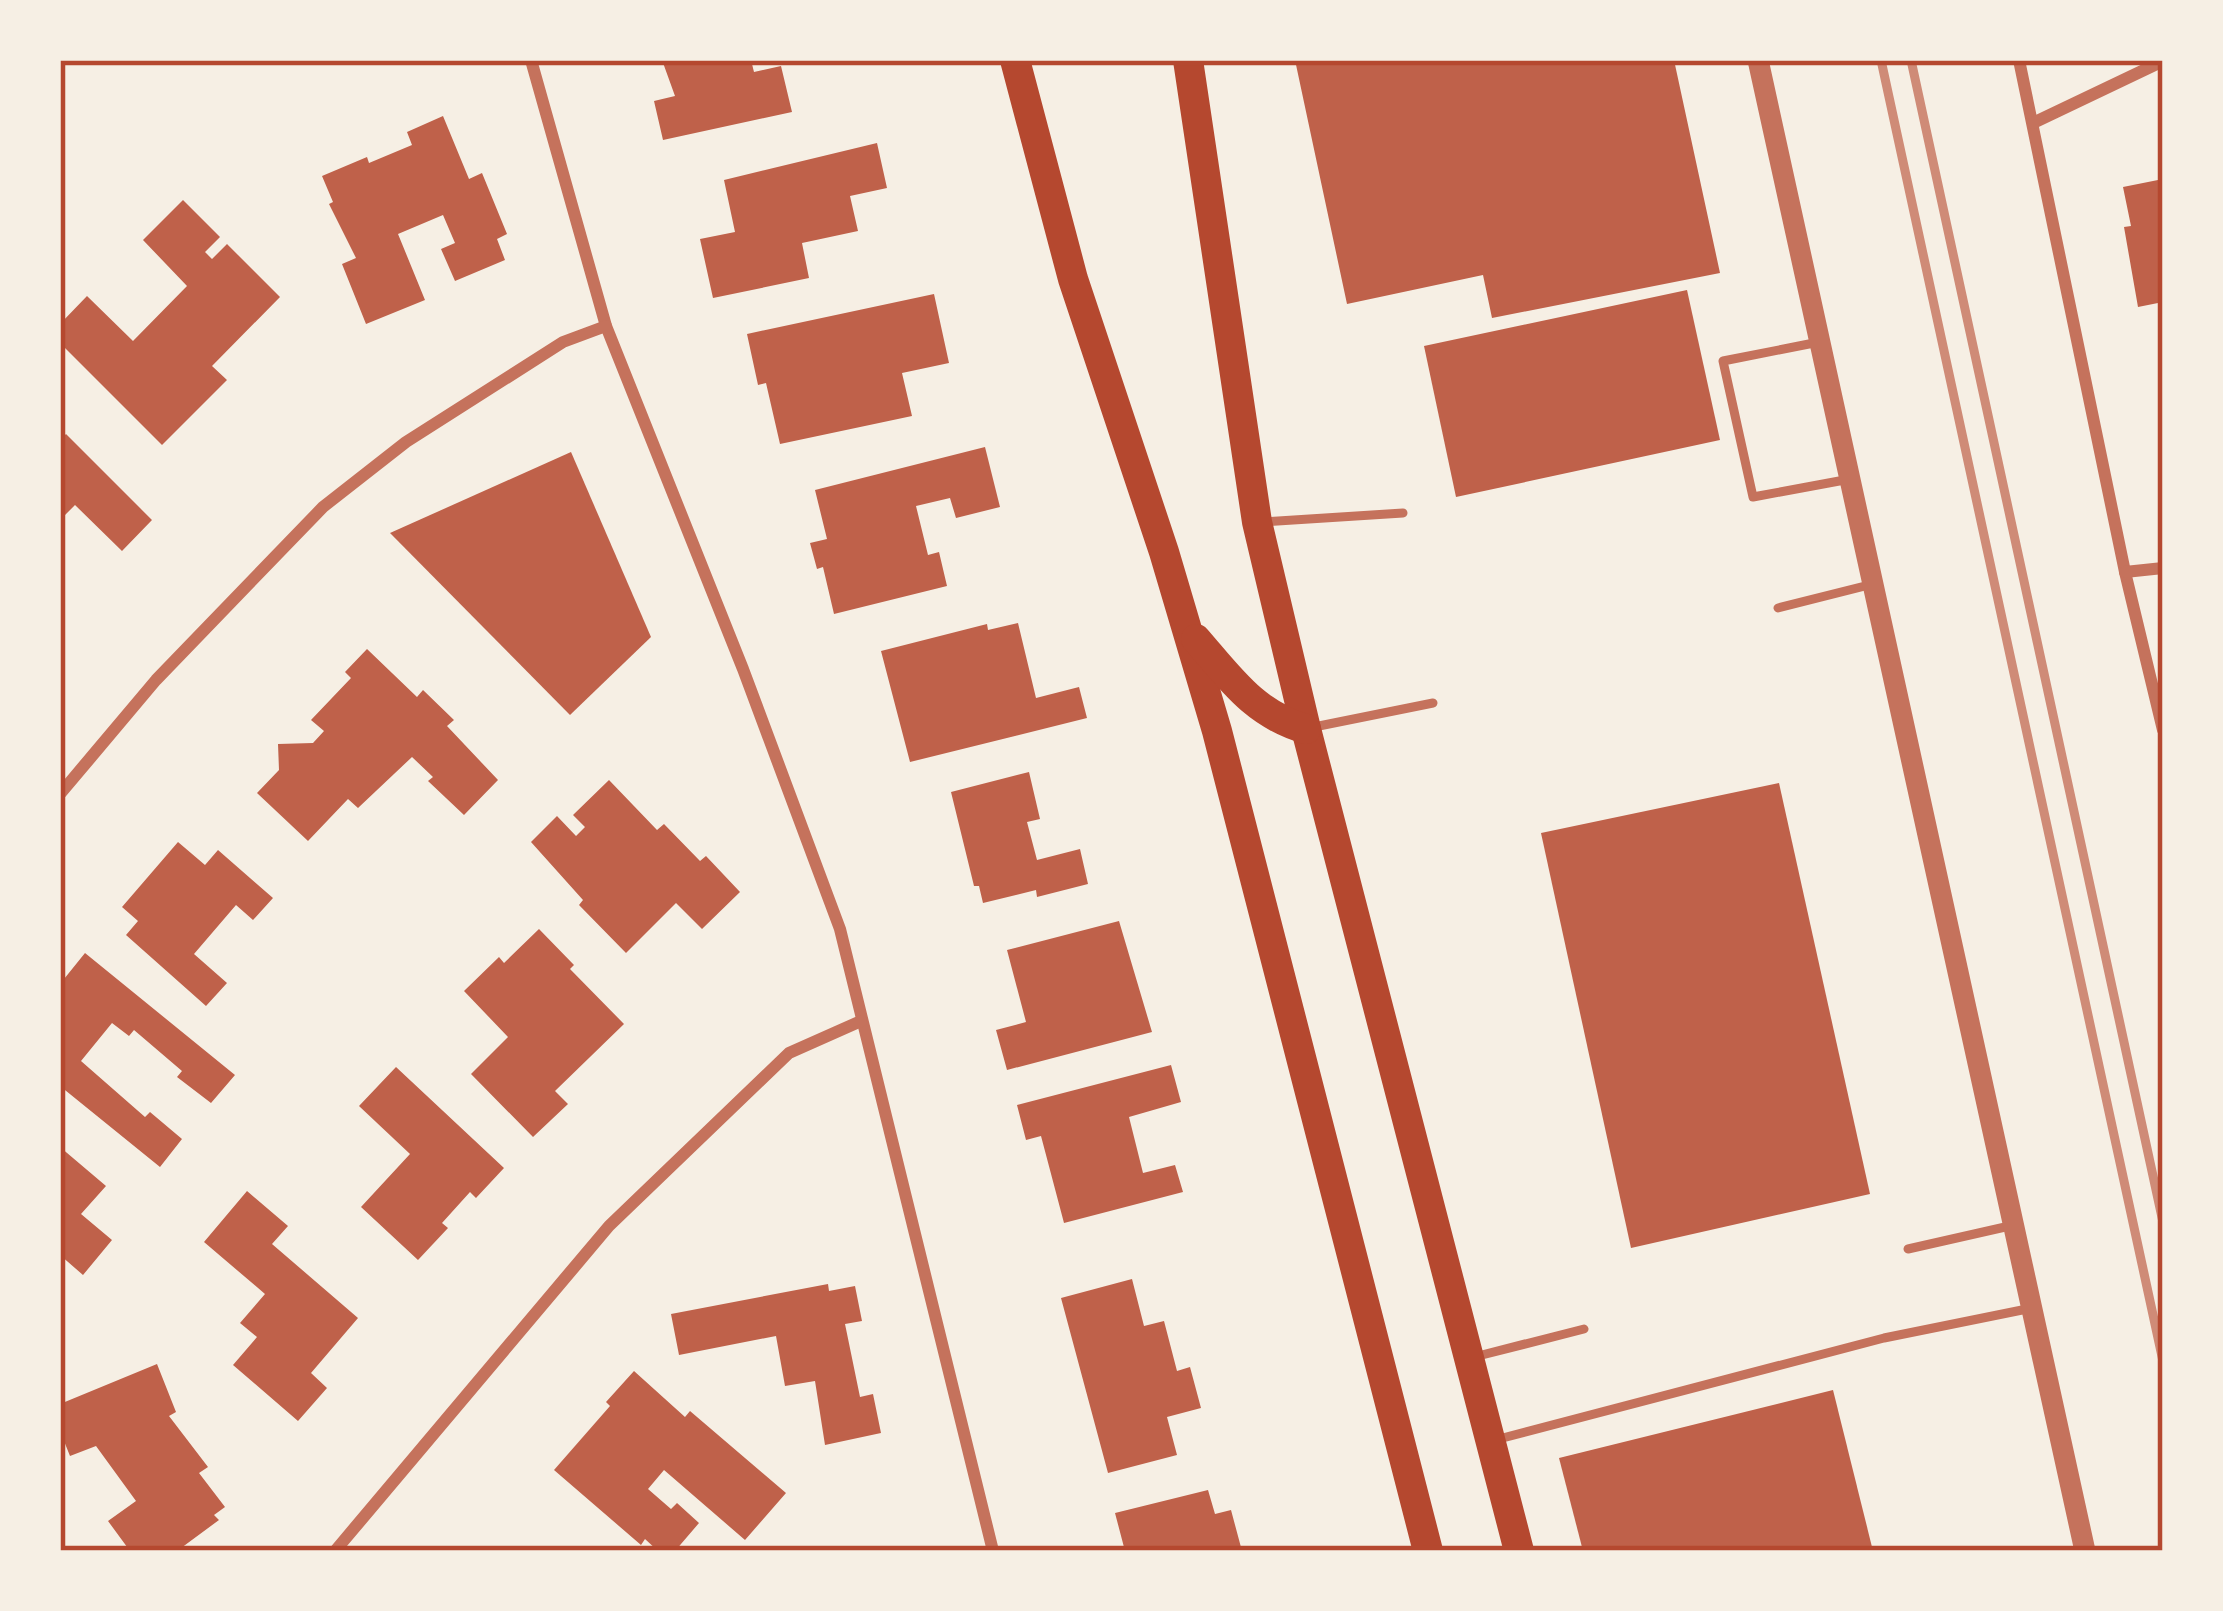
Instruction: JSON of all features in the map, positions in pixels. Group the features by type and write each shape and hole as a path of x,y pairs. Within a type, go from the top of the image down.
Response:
{"main road":[{"path":"1015,60 1073,279 1188,629 1428,1551"},
{"path":"1189,60 1257,522 1519,1551"},
{"path":"1188,629 1242,692 1274,720 1306,729"}],"street":[{"path":"532,60 606,326 841,928 993,1551"},
{"path":"1758,60 2086,1551"},
{"path":"2019,60 2163,730"},
{"path":"2033,123 2163,61"},
{"path":"60,794 156,680 323,507 425,429 563,342 606,326"},
{"path":"2126,572 2163,568"},
{"path":"335,1551 610,1226 789,1054 861,1021"}],"lane":[{"path":"1820,342 1723,361 1743,452 1753,497 1850,478"},
{"path":"1257,522 1403,513"},
{"path":"1778,608 1873,584"},
{"path":"1306,729 1433,703"},
{"path":"1908,1249 2014,1225"},
{"path":"1490,1441 1884,1338 2032,1308"},
{"path":"1468,1358 1584,1329"}],"building":[{"path":"662,60 751,60 754,72 781,66 792,112 663,140 654,101 675,96"},
{"path":"1295,60 1674,60 1720,273 1492,318 1483,275 1347,304"},
{"path":"443,116 469,179 482,173 507,234 497,239 505,260 455,281 441,249 455,243 443,215 398,234 425,300 366,324 342,264 356,258 329,204 333,202 322,176 412,145 407,132"},
{"path":"877,143 887,188 850,196 858,231 802,243 809,278 713,298 700,239 735,232 724,180"},
{"path":"2163,179 2163,302 2138,307 2124,227 2131,226 2123,187"},
{"path":"183,200 220,237 205,252 212,259 227,244 280,297 212,366 227,380 162,445 60,343 60,324 87,296 133,341 187,286 143,240"},
{"path":"1687,290 1720,440 1456,497 1424,346"},
{"path":"934,294 949,363 902,373 912,416 780,444 766,383 758,385 747,334"},
{"path":"66,434 152,520 122,551 75,505 60,520 60,440"},
{"path":"985,447 1000,507 956,518 950,498 916,506 928,555 939,552 947,586 834,614 823,567 817,569 810,543 827,539 815,490"},
{"path":"571,452 651,637 570,715 390,533"},
{"path":"1018,623 1036,698 1079,687 1087,718 910,762 881,651 987,624 988,630"},
{"path":"367,649 417,697 423,690 454,720 447,726 498,780 464,815 428,781 433,777 412,757 358,808 348,799 308,841 257,793 279,770 278,744 313,743 324,731 311,720 351,678 345,672"},
{"path":"1029,772 1040,819 1027,822 1037,860 1080,849 1088,884 1037,897 1036,890 983,903 979,886 974,886 951,792"},
{"path":"609,780 657,830 664,824 700,861 706,856 740,892 702,929 676,903 626,953 579,905 583,900 531,842 557,816 576,836 585,827 573,815"},
{"path":"1779,783 1870,1194 1631,1248 1541,833"},
{"path":"178,842 205,865 218,850 273,898 253,920 236,905 194,954 227,983 206,1006 126,935 138,921 122,907"},
{"path":"1119,921 1152,1032 1007,1070 996,1030 1026,1022 1007,950"},
{"path":"539,929 624,1024 555,1091 568,1104 533,1137 471,1074 508,1037 464,991 499,957 504,963"},
{"path":"85,953 235,1075 211,1103 177,1077 182,1071 134,1030 129,1036 112,1023 81,1061 145,1117 150,1112 182,1139 160,1167 60,1086 60,984"},
{"path":"1171,1065 1181,1102 1129,1117 1143,1173 1175,1165 1183,1192 1064,1223 1041,1136 1026,1140 1017,1105"},
{"path":"396,1067 504,1168 476,1198 470,1192 442,1223 448,1228 418,1260 361,1207 410,1154 359,1106"},
{"path":"60,1147 106,1186 81,1214 112,1240 83,1275 60,1255"},
{"path":"247,1191 288,1226 272,1244 358,1318 311,1373 327,1388 298,1421 233,1365 257,1337 240,1323 265,1294 204,1242"},
{"path":"1132,1279 1144,1326 1164,1321 1177,1371 1190,1367 1201,1408 1167,1417 1177,1455 1108,1473 1061,1298"},
{"path":"828,1284 829,1291 855,1286 862,1321 845,1324 860,1397 873,1394 881,1433 825,1445 815,1381 785,1386 776,1336 679,1355 671,1314"},
{"path":"157,1364 176,1412 169,1416 208,1467 199,1473 225,1507 214,1515 219,1520 177,1551 130,1551 108,1521 136,1501 96,1446 70,1456 60,1431 60,1404"},
{"path":"634,1371 685,1417 690,1411 786,1493 745,1540 664,1470 648,1489 671,1509 677,1503 699,1523 675,1551 658,1551 645,1539 641,1545 554,1470"},
{"path":"1833,1390 1873,1551 1583,1551 1559,1458"},
{"path":"1208,1490 1215,1514 1231,1510 1242,1551 1125,1551 1115,1513"}],"railway":[{"path":"1881,60 2163,1361"},
{"path":"1911,60 2163,1222"}]}
